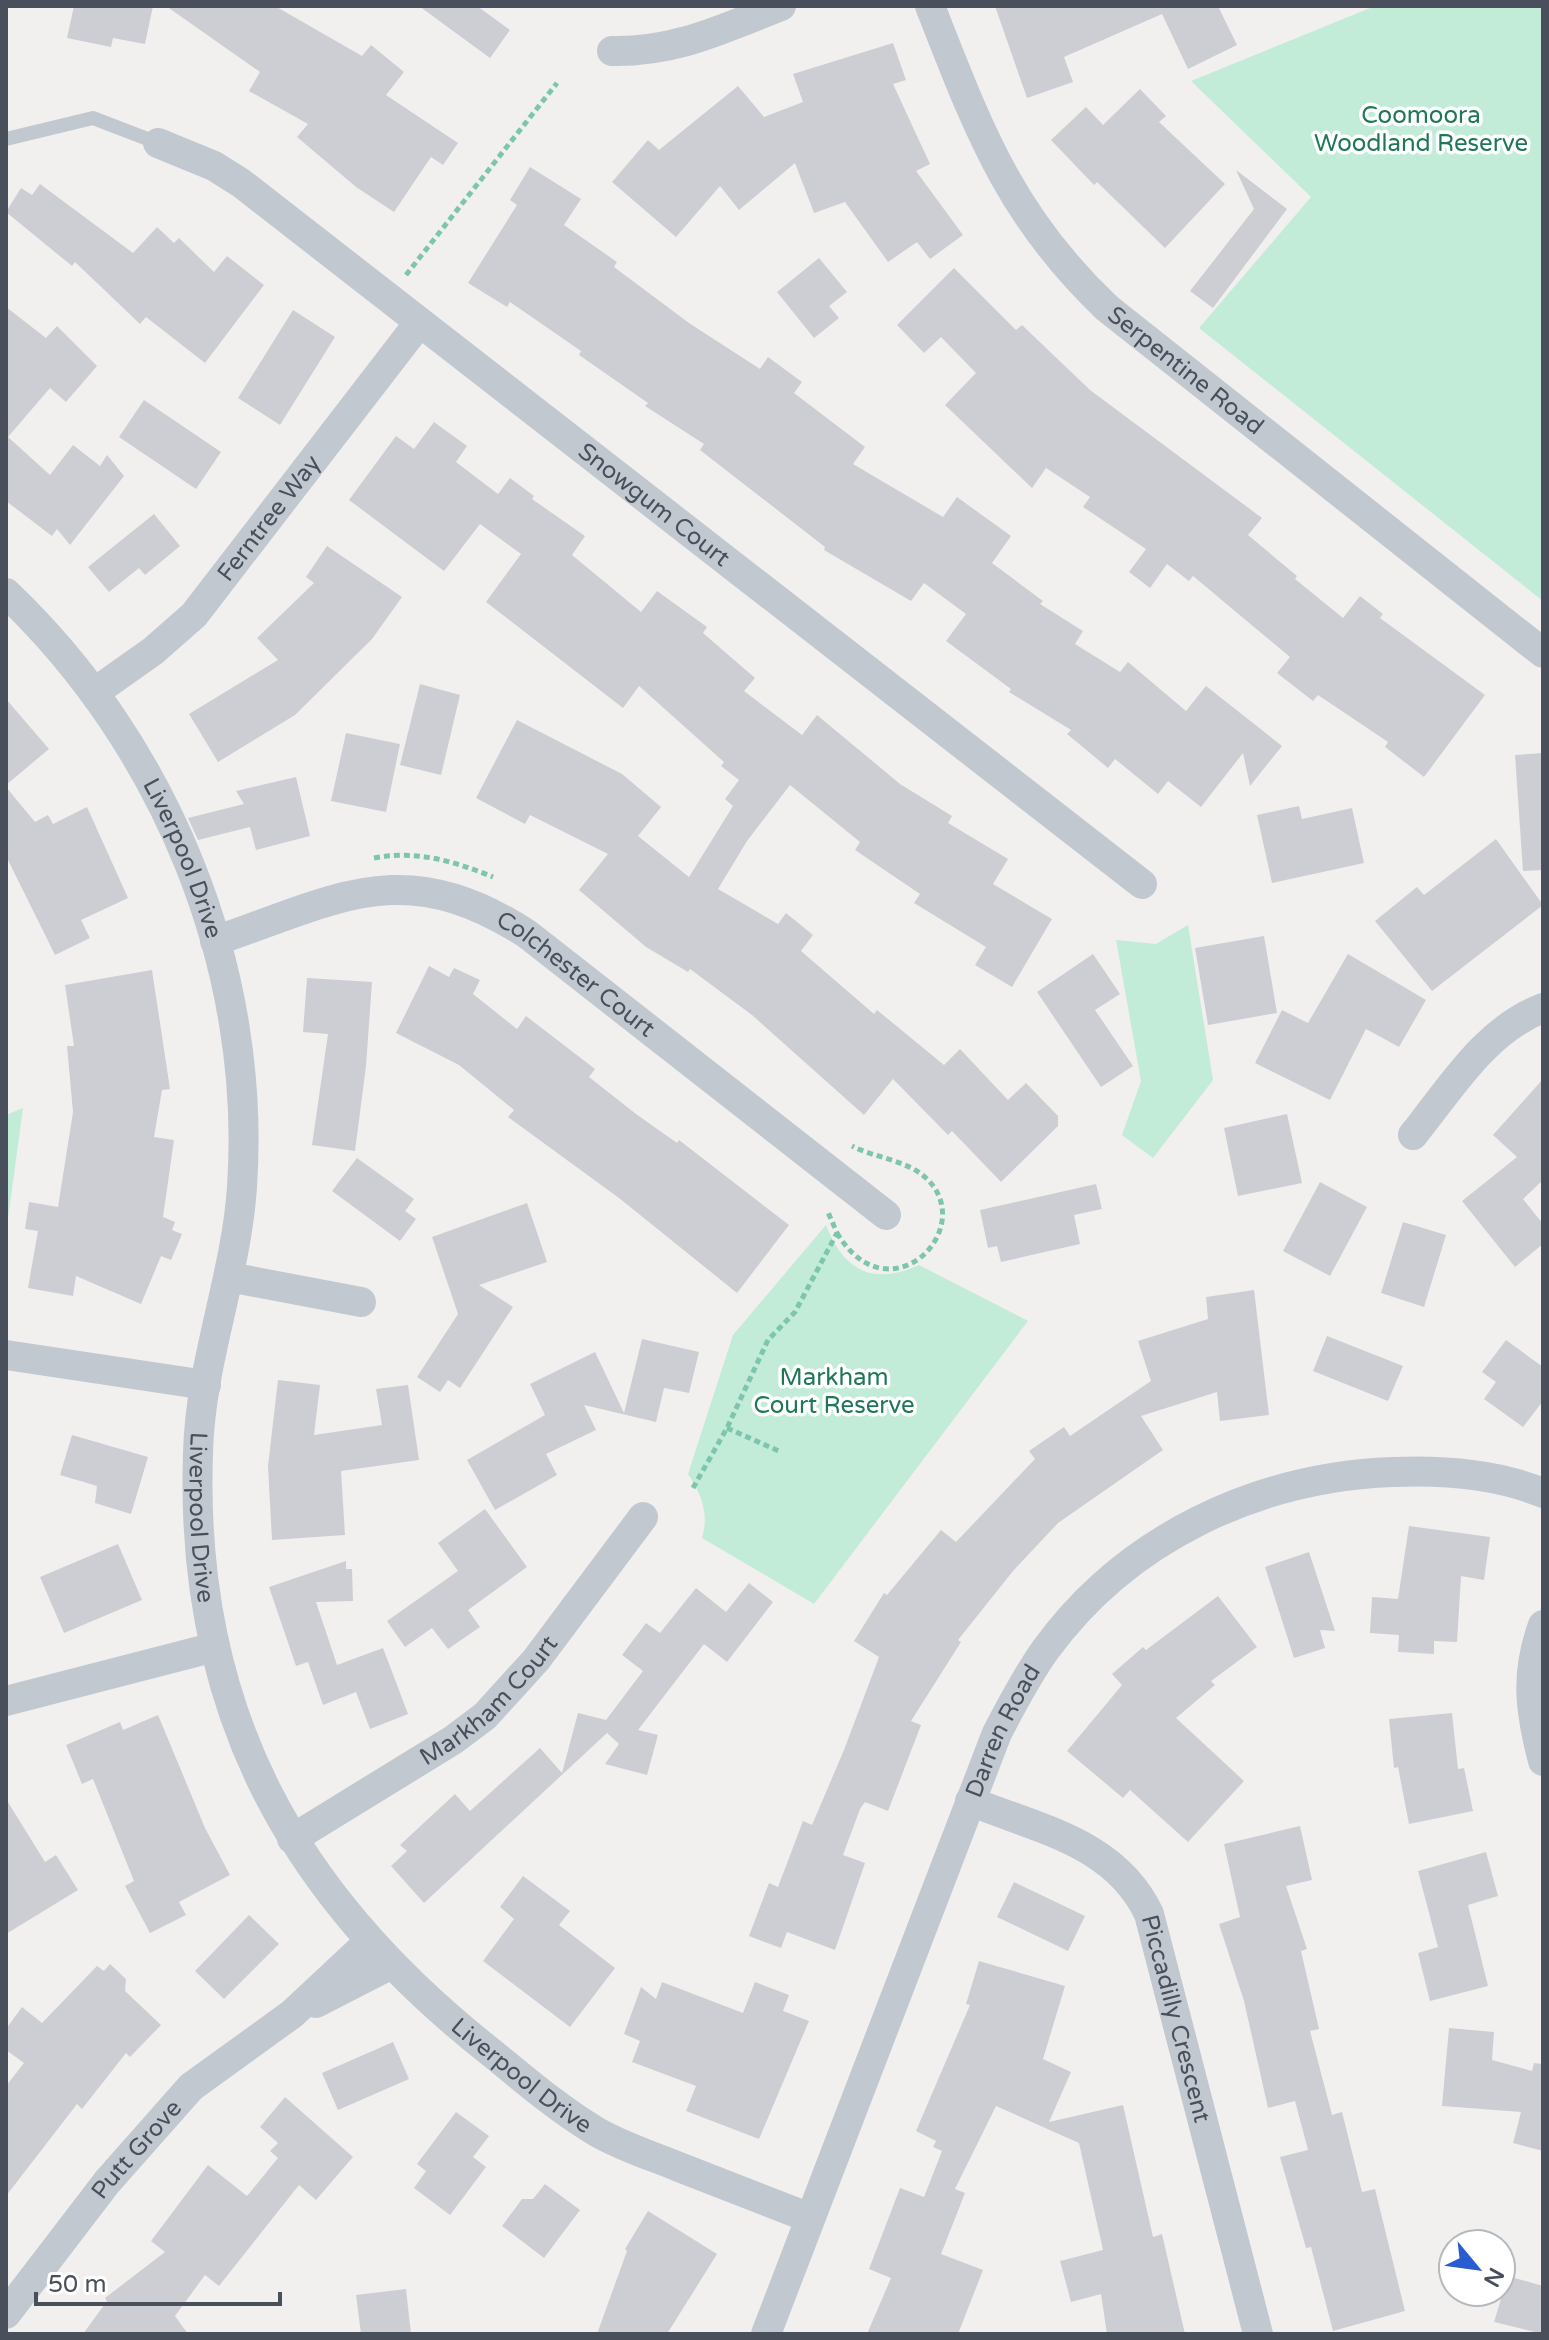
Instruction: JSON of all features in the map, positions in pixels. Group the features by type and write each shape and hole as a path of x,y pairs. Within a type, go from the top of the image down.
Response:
{"street":[{"path":"612,51 648,51 682,45 781,6"},
{"name":"Serpentine Road","path":"930,6 991,155 1024,214 1078,280 1119,317 1543,653"},
{"name":"Snowgum Court","path":"158,143 214,166 241,183 1142,884"},
{"name":"Ferntree Way","path":"95,692 153,651 194,615 419,323"},
{"name":"Liverpool Drive","path":"6,593 95,692 161,799 185,851 215,941 238,1055 242,1187 198,1445 198,1537 215,1647 235,1722 259,1778 292,1839 330,1895 390,1965 460,2028 600,2134 810,2218"},
{"name":"Colchester Court","path":"215,941 325,902 371,891 400,888 464,899 527,934 886,1215"},
{"path":"1413,1135 1481,1050 1504,1028 1543,1008"},
{"path":"229,1277 361,1302"},
{"path":"6,1355 206,1385"},
{"name":"Darren Road","path":"766,2334 997,1733 1046,1649 1086,1603 1165,1538 1234,1503 1290,1485 1347,1474 1456,1474 1543,1493"},
{"name":"Markham Court","path":"292,1839 453,1740 485,1716 536,1660 643,1517"},
{"path":"1543,1625 1532,1653 1528,1697 1543,1761"},
{"path":"6,1701 215,1647"},
{"name":"Piccadilly Crescent","path":"970,1801 1092,1850 1113,1864 1139,1893 1149,1914 1258,2334"},
{"name":"Putt Grove","path":"6,2314 107,2182 171,2108 237,2051 292,2014 369,1942"},
{"name":"Putt Grove","path":"292,2014 351,1988 390,1965"}],"lane":[{"path":"6,139 93,118 158,143"}],"path":[{"path":"388,298 557,83"},
{"path":"364,861 408,854 437,858 502,881"},
{"path":"824,1208 853,1257 868,1266 886,1270 903,1268 919,1259 932,1248 939,1231 942,1209 929,1180 916,1169 848,1145"},
{"path":"693,1488 727,1428 768,1340 795,1312 837,1233"},
{"path":"727,1428 781,1452"}],"green space":[{"name":"Coomoora Woodland Reserve","path":"1375,6 1543,6 1543,601 1199,328 1311,197 1191,81"},
{"path":"1188,925 1213,1080 1153,1158 1122,1135 1141,1081 1116,940 1156,944"},
{"path":"23,1108 6,1233 6,1115"},
{"name":"Markham Court Reserve","path":"826,1225 842,1254 862,1270 888,1274 919,1265 1028,1321 814,1604 702,1538 705,1521 703,1505 688,1474 733,1335"}],"building":[{"path":"74,6 153,6 145,44 113,38 111,47 67,38"},
{"path":"166,6 275,6 362,56 371,45 404,72 386,95 458,143 443,165 431,157 394,212 356,187 297,137 308,124 249,91 260,72"},
{"path":"419,6 477,6 510,30 490,58"},
{"path":"995,6 1218,6 1237,45 1188,69 1162,14 1064,57 1073,82 1027,98"},
{"path":"893,43 906,80 893,84 930,164 916,171 963,235 930,259 917,242 888,262 845,202 814,213 795,163 739,210 720,186 676,237 612,182 648,140 659,150 738,86 764,117 803,102 793,74"},
{"path":"1140,89 1166,116 1159,122 1225,184 1165,248 1097,182 1094,185 1051,140 1086,107 1103,125"},
{"path":"530,167 581,199 564,225 617,262 614,267 689,323 760,369 768,357 802,382 794,393 865,447 853,464 943,517 957,497 1011,536 992,563 1043,601 1040,604 1083,631 1075,644 1120,672 1128,662 1186,711 1206,686 1282,746 1250,786 1243,753 1201,807 1168,781 1158,794 1115,759 1108,768 1067,734 1071,730 1009,692 1011,689 946,641 966,614 924,583 911,601 824,550 825,547 700,450 704,444 645,406 648,403 579,355 581,351 510,302 507,307 468,283 517,205 510,200"},
{"path":"1236,170 1287,209 1213,308 1190,291 1254,209"},
{"path":"40,184 133,253 157,227 174,243 179,238 214,272 227,256 264,285 205,363 146,317 140,324 75,262 72,266 6,212 21,188 32,195"},
{"path":"819,258 847,292 829,306 839,318 814,338 777,292"},
{"path":"954,268 1016,330 1022,325 1090,390 1262,518 1248,535 1343,618 1360,596 1383,614 1380,618 1485,695 1424,777 1385,747 1388,742 1318,695 1313,701 1277,673 1290,657 1193,576 1189,581 1167,564 1150,588 1129,572 1146,549 1083,507 1090,497 1046,468 1032,488 945,405 976,373 941,337 924,353 897,325"},
{"path":"6,307 46,338 57,326 97,366 66,402 50,388 8,437 50,475 73,445 100,466 107,455 124,476 70,545 57,529 52,536 6,501"},
{"path":"293,310 335,337 280,425 238,398"},
{"path":"144,400 221,452 196,489 119,437"},
{"path":"434,422 467,446 456,462 498,494 510,478 534,496 532,499 585,536 572,555 641,612 657,591 707,627 703,633 755,678 744,691 802,735 817,715 900,784 952,816 948,823 1008,859 993,884 1052,919 1012,987 975,965 986,947 914,903 920,894 855,850 860,842 790,785 747,841 718,889 778,924 786,913 813,935 801,951 874,1014 877,1010 944,1065 960,1049 1008,1100 1026,1083 1058,1116 1058,1126 1001,1182 952,1131 948,1135 893,1079 864,1115 752,1015 690,969 688,972 646,947 579,890 608,854 530,815 525,824 476,798 517,720 622,774 661,807 638,836 689,877 733,806 725,799 739,780 721,766 724,762 639,686 623,708 486,602 521,554 480,524 444,571 349,500 396,436 414,449"},
{"path":"154,514 180,546 145,575 139,568 109,592 88,567"},
{"path":"327,546 402,597 372,639 295,715 218,762 189,714 278,660 257,638 314,583 306,577"},
{"path":"420,684 460,695 441,775 400,765"},
{"path":"6,699 49,749 6,785"},
{"path":"346,733 400,744 386,812 331,801"},
{"path":"1543,753 1543,870 1523,871 1515,755"},
{"path":"296,777 310,836 256,850 250,827 198,840 188,818 244,804 236,791"},
{"path":"6,787 35,822 48,815 53,824 87,807 128,898 81,920 90,938 55,955 6,856"},
{"path":"1299,806 1302,819 1352,808 1364,863 1272,883 1257,815"},
{"path":"1496,839 1543,905 1432,991 1375,921 1417,887 1424,895"},
{"path":"1264,936 1277,1013 1208,1025 1195,948"},
{"path":"1093,954 1120,994 1095,1010 1133,1066 1101,1087 1037,992"},
{"path":"1348,954 1426,1000 1399,1047 1366,1029 1330,1100 1255,1063 1282,1010 1308,1023"},
{"path":"429,966 449,977 454,968 480,980 473,994 517,1029 526,1016 595,1069 589,1077 677,1143 679,1140 789,1225 737,1293 619,1198 508,1117 514,1110 459,1065 396,1033"},
{"path":"152,970 170,1089 162,1090 154,1137 174,1140 163,1217 175,1222 172,1230 182,1234 171,1260 161,1256 141,1304 76,1276 73,1296 28,1288 38,1231 25,1229 29,1202 58,1207 73,1112 67,1046 74,1046 65,985"},
{"path":"307,978 372,982 366,1066 355,1151 312,1145 328,1034 303,1032"},
{"path":"1543,1079 1543,1180 1523,1199 1543,1224 1543,1244 1515,1267 1462,1201 1517,1157 1493,1135"},
{"path":"1287,1114 1302,1183 1238,1196 1224,1128"},
{"path":"357,1158 414,1199 405,1211 416,1219 400,1241 332,1191"},
{"path":"1320,1182 1367,1207 1330,1276 1283,1251"},
{"path":"1096,1184 1102,1209 1074,1215 1080,1244 1001,1262 997,1246 988,1248 980,1210"},
{"path":"527,1203 547,1262 479,1285 513,1307 460,1388 448,1380 440,1392 417,1377 458,1314 432,1237"},
{"path":"1403,1222 1446,1235 1424,1307 1381,1293"},
{"path":"1254,1290 1269,1415 1220,1421 1217,1392 1141,1416 1163,1450 1058,1523 1013,1571 958,1640 961,1642 911,1721 921,1725 888,1811 865,1802 860,1809 843,1855 865,1863 835,1950 787,1932 781,1948 749,1936 769,1883 778,1887 803,1821 812,1825 844,1750 879,1657 854,1641 884,1593 887,1595 941,1530 956,1542 1035,1459 1029,1451 1064,1427 1070,1436 1151,1381 1138,1341 1208,1319 1206,1297"},
{"path":"1327,1336 1403,1366 1388,1401 1313,1371"},
{"path":"642,1339 699,1352 689,1393 664,1388 656,1422 584,1405 596,1430 546,1454 557,1475 495,1510 467,1460 545,1415 530,1384 595,1352 624,1413"},
{"path":"1506,1340 1543,1367 1543,1401 1523,1427 1484,1399 1496,1382 1482,1372"},
{"path":"278,1380 320,1385 314,1435 382,1425 376,1389 408,1385 419,1460 341,1471 345,1535 272,1540 268,1466"},
{"path":"72,1435 148,1457 131,1514 95,1503 97,1486 60,1475"},
{"path":"485,1509 527,1567 468,1610 480,1627 448,1649 432,1628 405,1647 387,1621 458,1571 438,1543"},
{"path":"1409,1526 1490,1537 1484,1580 1461,1576 1457,1642 1434,1641 1434,1654 1398,1652 1399,1635 1370,1633 1372,1597 1398,1599"},
{"path":"118,1544 142,1600 64,1633 40,1577"},
{"path":"1309,1552 1335,1631 1320,1630 1325,1648 1294,1658 1265,1567"},
{"path":"346,1561 346,1569 352,1569 353,1601 316,1602 337,1665 383,1648 408,1714 370,1729 356,1692 323,1705 308,1662 296,1666 269,1587"},
{"path":"749,1583 773,1602 727,1662 704,1644 638,1730 658,1735 647,1775 605,1764 619,1744 607,1733 424,1903 391,1866 407,1851 400,1845 455,1794 470,1811 540,1748 562,1773 578,1713 606,1720 643,1671 622,1655 646,1623 660,1633 696,1588 726,1612"},
{"path":"1218,1596 1257,1647 1211,1681 1215,1685 1176,1718 1244,1781 1188,1842 1130,1790 1123,1798 1067,1751 1122,1685 1112,1674 1143,1647 1146,1650"},
{"path":"1452,1713 1458,1769 1464,1768 1473,1811 1409,1824 1398,1767 1394,1768 1389,1719"},
{"path":"158,1715 205,1828 230,1875 179,1902 186,1915 150,1933 125,1886 134,1881 93,1779 82,1784 66,1745 120,1722 123,1730"},
{"path":"6,1799 45,1862 56,1855 78,1890 6,1934"},
{"path":"1300,1826 1312,1880 1286,1886 1307,1949 1301,1951 1319,2029 1310,2031 1332,2115 1342,2112 1362,2192 1375,2189 1405,2311 1333,2331 1311,2247 1306,2248 1280,2157 1308,2150 1295,2101 1268,2108 1244,2001 1219,1924 1240,1917 1224,1844"},
{"path":"1486,1852 1498,1896 1468,1905 1488,1986 1430,2001 1418,1953 1438,1947 1418,1871"},
{"path":"523,1876 570,1911 559,1925 615,1968 570,2027 483,1961 514,1919 500,1907"},
{"path":"1014,1882 1085,1916 1068,1951 997,1917"},
{"path":"249,1915 279,1944 224,1999 195,1971"},
{"path":"979,1961 1065,1986 1043,2059 1071,2072 1049,2122 1123,2105 1153,2237 1162,2234 1185,2334 1107,2334 1101,2294 1071,2302 1060,2261 1103,2250 1079,2143 996,2106 955,2189 965,2193 941,2254 983,2270 958,2334 867,2334 891,2278 869,2269 900,2188 924,2197 942,2151 933,2147 936,2141 916,2131 970,2005 966,2004"},
{"path":"110,1964 126,1979 125,1991 161,2025 130,2057 126,2053 82,2109 77,2104 6,2196 6,2086 24,2063 6,2050 6,2029 22,2007 42,2023 97,1966 104,1971"},
{"path":"662,1982 743,2013 755,1982 789,1995 783,2011 809,2021 759,2139 686,2111 696,2086 632,2062 640,2041 624,2034 641,1987 656,1999"},
{"path":"1449,2028 1494,2032 1492,2060 1532,2071 1534,2063 1543,2064 1543,2151 1513,2143 1521,2112 1442,2106"},
{"path":"393,2042 409,2079 338,2110 322,2073"},
{"path":"285,2097 353,2157 316,2200 299,2185 219,2286 205,2275 175,2316 188,2334 83,2334 107,2301 105,2298 165,2252 151,2241 208,2165 247,2196 278,2158 270,2151 278,2143 260,2127"},
{"path":"456,2112 489,2136 473,2157 486,2167 450,2215 414,2188 426,2171 417,2164"},
{"path":"545,2184 580,2210 544,2258 502,2226 522,2199 533,2199"},
{"path":"648,2211 717,2254 667,2334 597,2334 627,2251 625,2249"},
{"path":"1517,2279 1543,2286 1543,2334 1494,2322 1498,2308 1517,2308"},
{"path":"406,2289 411,2334 361,2334 356,2295"}]}
